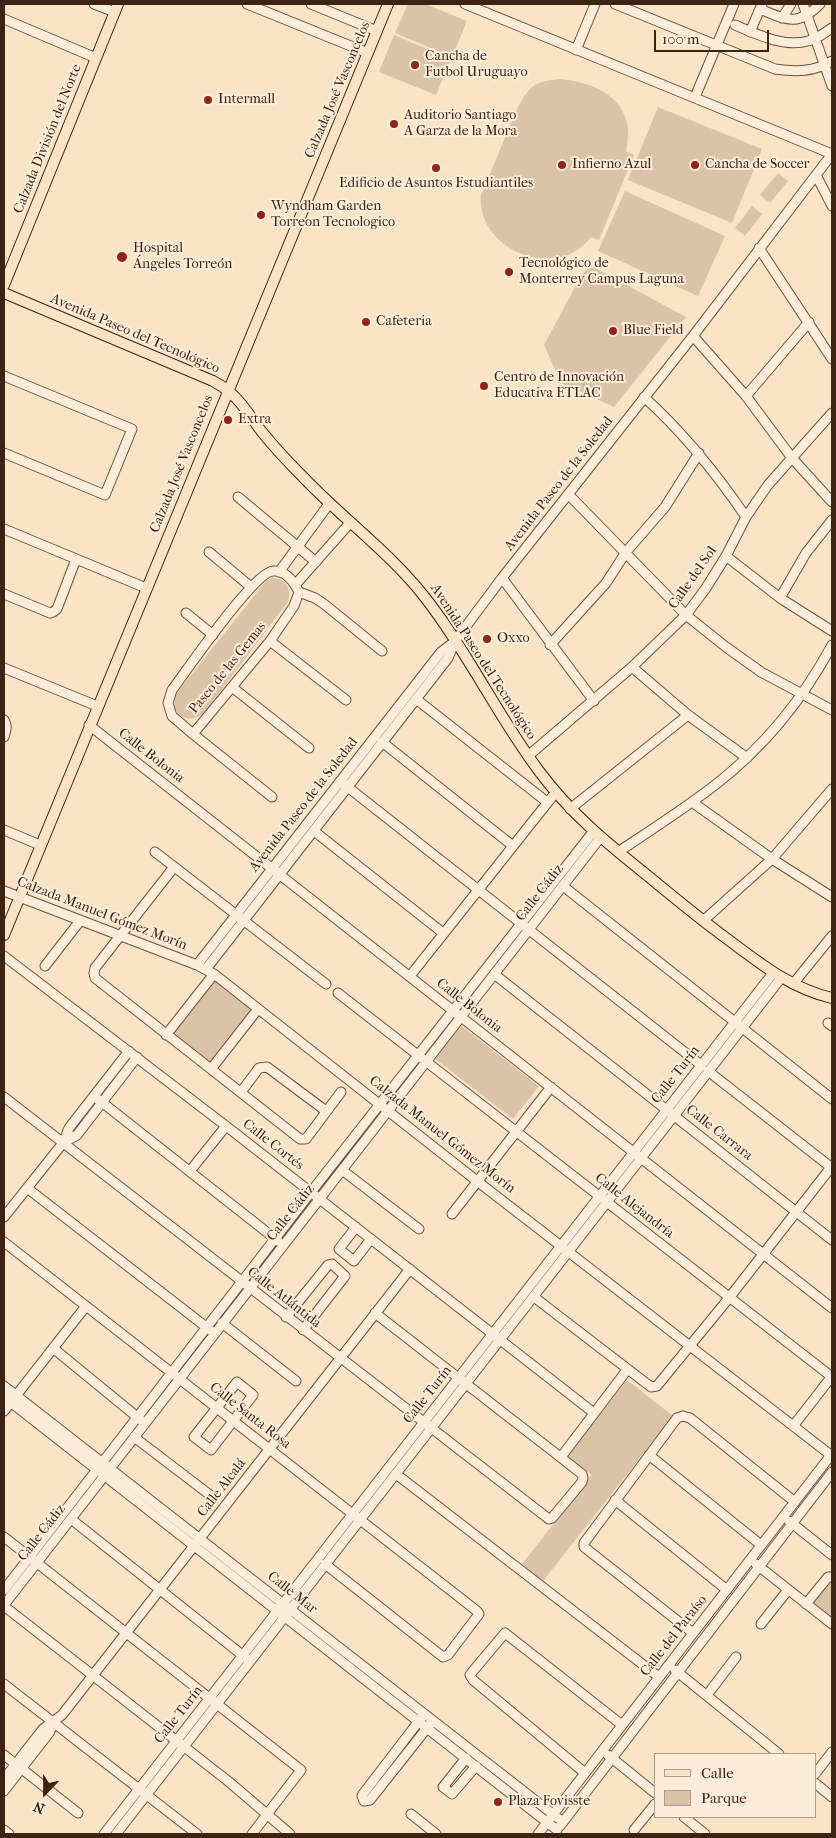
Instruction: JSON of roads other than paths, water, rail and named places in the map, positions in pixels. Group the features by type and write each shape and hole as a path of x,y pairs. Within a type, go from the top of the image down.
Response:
{"main road":[{"name":"Calzada José Vasconcelos","path":"4,935 18,897 388,4"},
{"name":"Calzada División del Norte","path":"4,285 117,8"},
{"name":"Avenida Paseo del Tecnológico","path":"4,293 214,381 228,389 240,401 279,452 329,504 387,555 428,600 528,756 570,809 597,835 704,921 777,975 793,984 832,998"}],"street":[{"path":"94,4 117,8"},
{"path":"247,4 368,53"},
{"path":"465,4 832,154"},
{"path":"576,50 595,4"},
{"path":"615,4 775,69 808,71 829,63"},
{"path":"695,97 734,4"},
{"path":"782,18 791,4"},
{"path":"803,4 816,38 829,63 832,86"},
{"path":"750,32 761,6 782,18 796,19 808,15 820,4"},
{"path":"316,5 377,31"},
{"path":"4,20 96,58"},
{"path":"735,25 750,32 783,42 798,43 816,38 832,28"},
{"name":"Avenida Paseo de la Soledad","path":"276,871 314,830 344,784 382,742 416,700 448,658 455,641 502,578 832,154"},
{"path":"816,175 832,206"},
{"path":"759,248 832,359"},
{"path":"746,396 809,322"},
{"path":"692,336 746,396 792,458 832,502"},
{"path":"4,376 132,429 105,495 4,454"},
{"path":"644,397 682,433 724,484 746,517"},
{"name":"Calle del Sol","path":"528,756 594,701 686,615 726,556 746,517 768,485 832,413"},
{"path":"550,645 606,582 626,552 665,507 699,453"},
{"path":"568,494 686,615 762,672 832,710"},
{"path":"238,497 316,562"},
{"name":"Paseo de las Gemas","path":"329,504 279,572 268,573 251,587 213,635 169,696 169,709 172,716 192,734 270,641 294,606 297,589 316,562 350,523"},
{"path":"780,598 806,553 832,520"},
{"path":"4,529 146,588"},
{"path":"209,552 251,587"},
{"path":"726,556 780,598 832,631"},
{"path":"4,594 50,613 54,612 57,609 76,559"},
{"path":"279,572 286,576 297,589 324,604 382,651"},
{"path":"502,578 550,645 594,701"},
{"path":"186,613 213,635"},
{"path":"270,641 346,700"},
{"name":"Avenida Paseo de la Soledad","path":"166,1035 240,917 344,784 441,652 455,641"},
{"path":"618,852 692,802 747,758 802,694 832,645"},
{"path":"632,667 688,714 747,758"},
{"path":"4,668 97,706"},
{"path":"232,687 309,748"},
{"path":"416,700 547,802"},
{"path":"570,809 688,714"},
{"path":"4,720 7,729 4,737"},
{"name":"Calle Bolonia","path":"89,725 832,1308"},
{"path":"192,734 272,797"},
{"path":"382,742 513,846"},
{"path":"344,784 832,1167 729,1298 654,1388 627,1370 534,1297"},
{"path":"704,921 772,859 832,789"},
{"path":"410,976 556,792"},
{"path":"692,802 772,859 832,897"},
{"path":"4,830 40,845"},
{"path":"314,830 443,934"},
{"name":"Calle Cádiz","path":"457,1014 494,974 525,927 563,886 597,835"},
{"name":"Calle Cádiz","path":"4,1605 33,1560 210,1331 242,1282 311,1192 380,1104 422,1058 597,835"},
{"path":"155,852 326,984"},
{"path":"174,867 122,936 95,968 95,978 300,1139 306,1139 341,1092"},
{"path":"563,886 832,1099"},
{"name":"Calzada Manuel Gómez Morín","path":"4,891 206,970 832,1455"},
{"path":"44,966 80,921"},
{"path":"793,984 832,936"},
{"name":"Calle Cortés","path":"4,956 502,1339 594,1413"},
{"name":"Calle Carrara","path":"494,974 832,1240"},
{"name":"Calle Turín","path":"116,1834 143,1792 283,1610 357,1517 396,1474 502,1339 607,1202 637,1155 777,975"},
{"name":"Calle Alejandría","path":"338,993 832,1376"},
{"path":"211,1070 258,1009"},
{"path":"63,1143 68,1128 129,1051"},
{"path":"4,1217 63,1143 77,1134 136,1058"},
{"name":"Calle Cádiz","path":"210,1331 222,1323 342,1170 388,1110 422,1058"},
{"path":"241,1092 259,1068 267,1067 326,1111"},
{"path":"452,1214 551,1087"},
{"path":"94,1096 283,1245"},
{"name":"Calle Atlántida","path":"4,1097 423,1424 549,1519 552,1518 582,1482 583,1478 582,1474 561,1457"},
{"path":"190,1171 226,1126"},
{"name":"Calle Turín","path":"283,1610 325,1564 423,1424 599,1196 637,1155"},
{"path":"342,1170 419,1230"},
{"path":"26,1188 210,1331"},
{"path":"356,1227 339,1249 354,1261 371,1239"},
{"name":"Calle Santa Rosa","path":"4,1242 478,1613 448,1655 443,1657 325,1564"},
{"path":"286,1317 329,1264 344,1276 303,1330"},
{"name":"Calle Alcalá","path":"18,1767 43,1729 54,1723 62,1715 410,1269"},
{"path":"4,1411 10,1398 86,1306"},
{"path":"374,1313 561,1457 627,1370"},
{"path":"222,1323 296,1381"},
{"path":"53,1348 141,1420"},
{"path":"794,1425 832,1376"},
{"path":"237,1382 253,1395 211,1450 194,1437 217,1408 237,1382"},
{"name":"Calle Mar","path":"4,1386 10,1398 422,1718 476,1766 550,1818 563,1822"},
{"path":"693,1634 584,1547 584,1543 677,1418 683,1416 690,1418 795,1502"},
{"name":"Calle Cádiz","path":"4,1590 70,1519 103,1469 134,1437 141,1420"},
{"path":"134,1437 214,1498"},
{"path":"649,1455 761,1545"},
{"name":"Calle del Paraíso","path":"538,1834 832,1455"},
{"name":"Calle del Paraíso","path":"555,1832 832,1472"},
{"path":"396,1474 659,1677"},
{"path":"615,1500 727,1590"},
{"path":"783,1517 832,1555"},
{"path":"70,1519 247,1658"},
{"path":"4,1538 301,1770 252,1834"},
{"path":"750,1560 832,1624"},
{"path":"806,1604 828,1577 831,1577"},
{"path":"761,1624 788,1590"},
{"path":"4,1605 268,1814 290,1834"},
{"path":"585,1773 471,1678 472,1671 505,1633 622,1725"},
{"path":"706,1696 736,1657"},
{"path":"668,1665 778,1753"},
{"path":"4,1684 198,1834"},
{"path":"422,1718 363,1794 364,1801 370,1800 430,1725"},
{"name":"Calle Mar","path":"430,1725 550,1818 555,1832"},
{"path":"602,1750 654,1792"},
{"path":"816,1773 832,1752"},
{"path":"4,1755 78,1813"},
{"path":"466,1758 443,1787 452,1794 476,1766"},
{"path":"4,1779 18,1767"},
{"path":"4,1792 18,1767"},
{"path":"816,1784 832,1797"},
{"name":"Calle Turín","path":"104,1834 143,1792"},
{"path":"634,1830 654,1805"},
{"path":"411,1814 436,1834"},
{"path":"685,1818 705,1834"},
{"path":"4,1830 10,1834"}],"place":[{"name":"Cancha de Futbol Uruguayo","path":"415,65"},
{"name":"Intermall","path":"208,100"},
{"name":"Auditorio Santiago A Garza de la Mora","path":"394,124"},
{"name":"Infierno Azul","path":"562,165"},
{"name":"Cancha de Soccer","path":"695,165"},
{"name":"Edificio de Asuntos Estudiantiles","path":"436,168"},
{"name":"Wyndham Garden Torreon Tecnologico","path":"261,215"},
{"name":"Hospital Ángeles Torreón","path":"122,257"},
{"name":"Tecnológico de Monterrey Campus Laguna","path":"509,272"},
{"name":"Cafeteria","path":"366,322"},
{"name":"Blue Field","path":"613,331"},
{"name":"Centro de Innovación Educativa ETLAC","path":"484,386"},
{"name":"Extra","path":"228,420"},
{"name":"Oxxo","path":"487,639"},
{"name":"Plaza Fovisste","path":"498,1802"}]}
